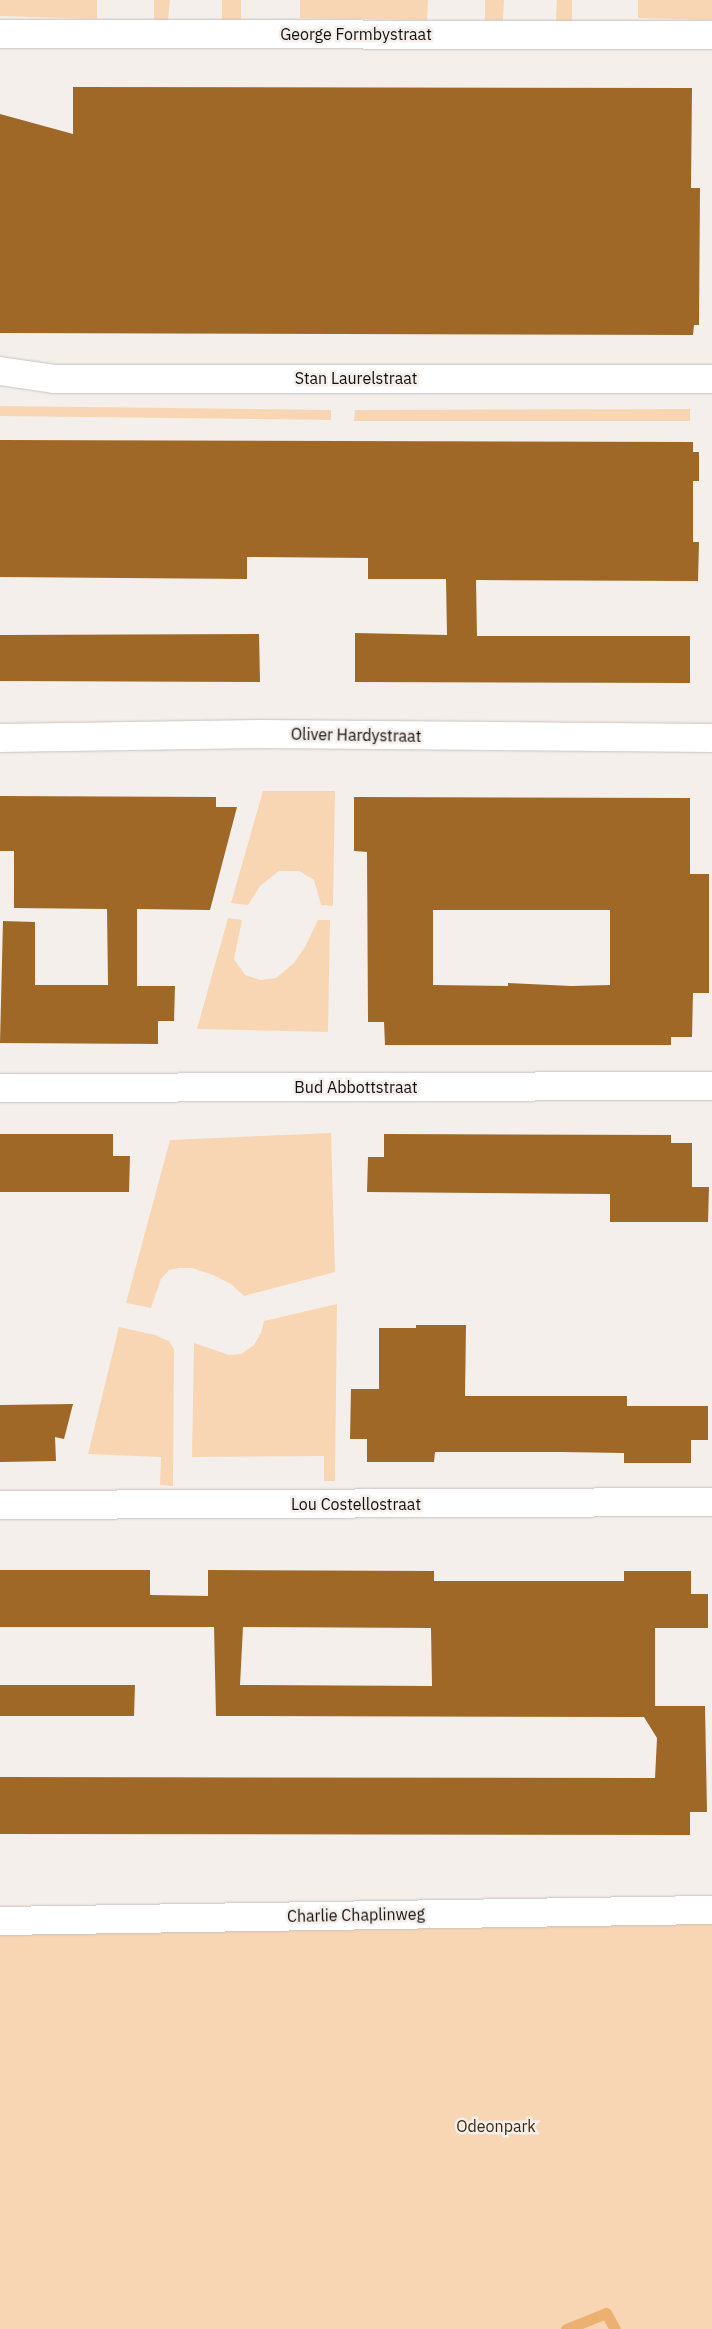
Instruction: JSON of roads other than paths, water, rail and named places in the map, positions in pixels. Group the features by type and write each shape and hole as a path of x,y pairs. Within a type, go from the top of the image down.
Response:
{"street":[{"name":"George Formbystraat","path":"0,34 712,35"},
{"name":"Stan Laurelstraat","path":"0,371 55,379 712,379"},
{"name":"Oliver Hardystraat","path":"0,738 261,734 712,738"},
{"name":"Bud Abbottstraat","path":"0,1088 712,1086"},
{"name":"Lou Costellostraat","path":"0,1505 712,1502"},
{"name":"Charlie Chaplinweg","path":"0,1921 712,1910"}],"waterway":[{"path":"566,2329 606,2313 615,2329"}],"park label":[{"name":"Odeonpark","path":"496,2126"}]}
